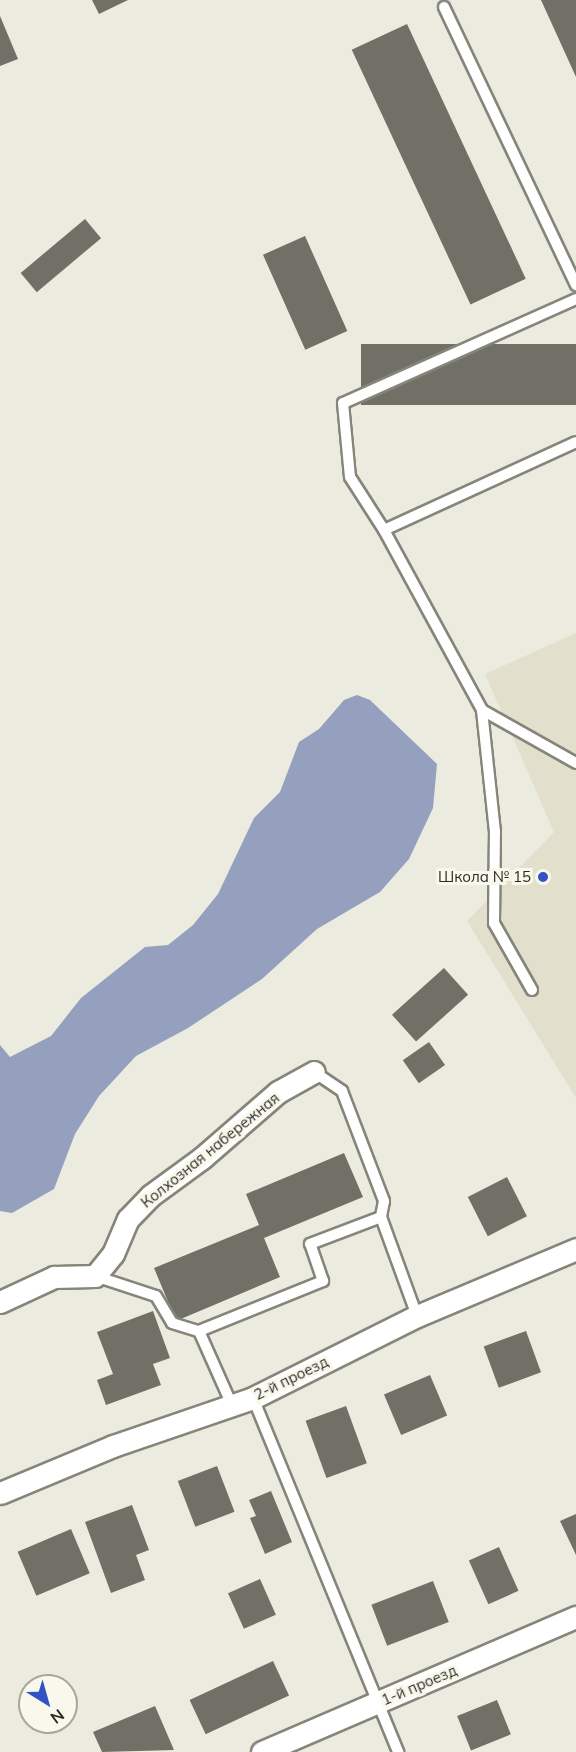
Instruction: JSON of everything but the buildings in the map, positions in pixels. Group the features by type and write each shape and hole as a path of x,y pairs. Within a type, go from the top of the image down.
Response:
{"street":[{"name":"Колхозная набережная","path":"95,1276 113,1254 128,1219 150,1196 202,1158 279,1092 314,1072"},
{"name":"2-й проезд","path":"0,1493 231,1403 253,1398 417,1316 576,1249"},
{"path":"0,1302 54,1278 95,1276"},
{"name":"1-й проезд","path":"262,1752 576,1617"}],"lane":[{"path":"444,7 576,285"},
{"path":"532,990 494,923 495,832 482,710 384,530 350,477 343,403 576,299"},
{"path":"384,530 576,442"},
{"path":"482,710 576,763"},
{"path":"314,1072 342,1091 384,1201 381,1217 417,1316"},
{"path":"95,1276 156,1296 172,1323 199,1331 324,1281 310,1244 381,1217"},
{"path":"199,1331 231,1403"},
{"path":"253,1398 398,1752"}],"shaded area":[{"name":"Школа № 15","path":"576,633 576,1098 467,921 554,832 485,674"}],"water":[{"path":"357,695 370,700 437,764 433,808 409,859 380,892 317,929 262,979 188,1028 136,1056 99,1096 75,1134 54,1189 12,1213 0,1211 0,1045 10,1057 51,1036 81,998 145,947 168,945 193,925 218,894 254,818 280,792 299,742 319,729 344,700"}],"place":[{"name":"Школа № 15","path":"543,877"}]}
